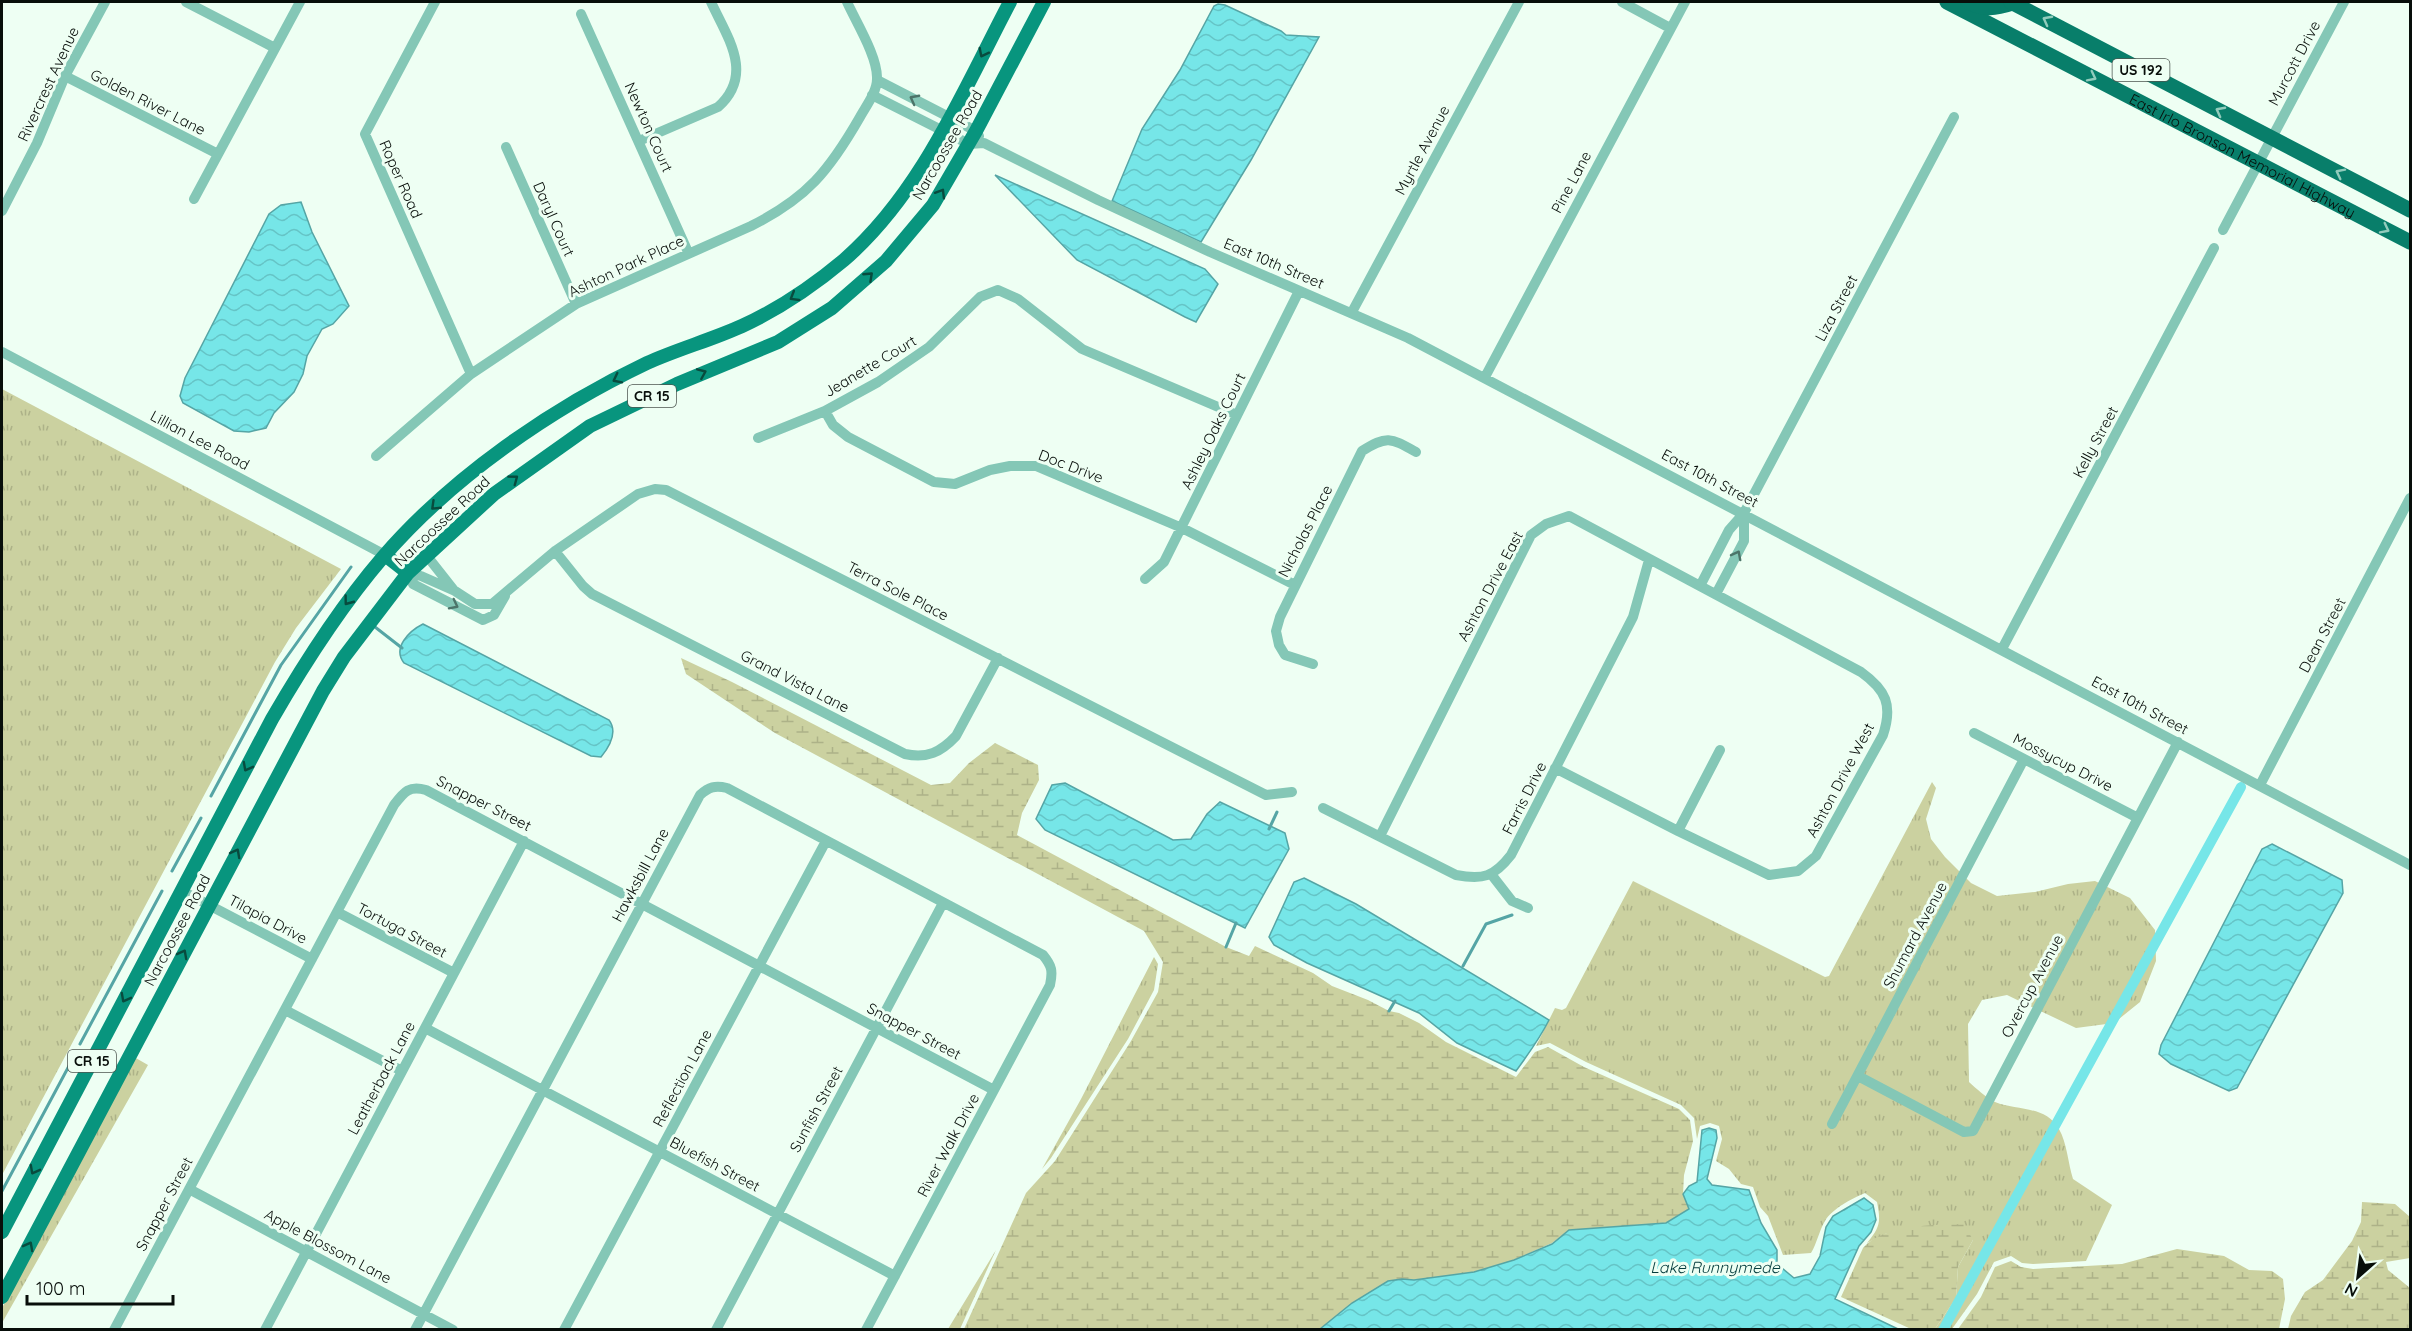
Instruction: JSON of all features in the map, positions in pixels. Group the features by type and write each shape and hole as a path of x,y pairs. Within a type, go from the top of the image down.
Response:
{"highway":[{"name":"East Irlo Bronson Memorial Highway","path":"1947,2 2410,242"},
{"path":"1968,2 1981,8 1996,9 2013,2"},
{"name":"East Irlo Bronson Memorial Highway","path":"2013,2 2410,210"}],"main road":[{"name":"Narcoossee Road","path":"2,1232 272,719 297,676 348,600 385,555 441,500 479,467 577,399 649,362 748,323 803,292 844,260 884,219 906,190 946,124 1010,2"},
{"name":"Narcoossee Road","path":"2,1297 323,691 344,657 408,573 494,494 590,426 677,384 778,342 831,308 858,287 907,239 933,205 969,144 1044,2"},
{"path":"385,555 408,573"}],"street":[{"name":"Rivercrest Avenue","path":"2,211 37,143 65,76 105,2"},
{"path":"186,2 274,48"},
{"path":"194,199 300,2"},
{"name":"Roper Road","path":"435,2 365,134 471,374"},
{"path":"639,141 718,107 727,99 737,76 735,55 711,2"},
{"path":"847,2 874,63 878,80 946,124 969,144 984,143"},
{"name":"Myrtle Avenue","path":"1352,312 1519,2"},
{"path":"1622,2 1670,28"},
{"name":"Pine Lane","path":"1485,377 1685,2"},
{"name":"Murcott Drive","path":"2272,138 2344,2"},
{"name":"Newton Court","path":"581,14 688,252"},
{"name":"Golden River Lane","path":"65,76 218,154"},
{"name":"Ashton Park Place","path":"376,456 471,374 576,304 769,217 802,195 838,155 873,95 878,80"},
{"path":"873,95 946,124"},
{"name":"Liza Street","path":"1700,586 1729,530 1744,513 1954,117"},
{"name":"East 10th Street","path":"946,124 976,131 984,143 1098,200 1299,291 1352,312 1485,377 2410,865"},
{"path":"2223,230 2272,138"},
{"name":"Daryl Court","path":"506,147 576,304"},
{"name":"Kelly Street","path":"2002,649 2214,248"},
{"name":"Jeanette Court","path":"758,438 825,411 878,382 929,347 980,297 998,290 1018,299 1082,350 1237,415"},
{"name":"Ashley Oaks Court","path":"1145,579 1164,562 1299,291"},
{"name":"Lillian Lee Road","path":"2,352 385,555"},
{"name":"Doc Drive","path":"825,411 833,425 848,437 934,482 955,484 990,470 1010,466 1036,466 1182,528 1294,585"},
{"name":"Nicholas Place","path":"1313,664 1285,655 1279,645 1276,631 1294,585 1362,451 1379,440 1393,439 1416,452"},
{"name":"Terra Sole Place","path":"408,573 422,576 455,591 475,604 492,604 555,551 638,494 655,489 666,490 1266,795 1292,792"},
{"name":"Dean Street","path":"2260,785 2410,498"},
{"path":"1716,594 1744,541 1744,513"},
{"name":"Ashton Drive East","path":"1380,836 1530,535 1546,524 1569,516 1716,594"},
{"name":"Grand Vista Lane","path":"555,551 592,594 905,754 917,757 943,750 956,736 998,658"},
{"name":"Terra Sole Place","path":"427,556 455,591"},
{"name":"Farris Drive","path":"1491,874 1503,866 1512,855 1633,617 1650,560"},
{"name":"Terra Sole Place","path":"408,573 413,584 483,620 494,615 506,593"},
{"name":"Ashton Drive West","path":"1555,768 1770,875 1798,871 1816,856 1883,735 1889,717 1886,700 1876,682 1868,677 1716,594"},
{"name":"Mossycup Drive","path":"1974,733 2138,818"},
{"name":"Overcup Avenue","path":"1858,1076 1964,1132 1972,1131 2178,742"},
{"path":"1678,831 1720,750"},
{"name":"Shumard Avenue","path":"1832,1124 2024,759"},
{"name":"Hawksbill Lane","path":"415,1329 700,795 710,787 727,788 1042,955 1050,964 1053,973"},
{"name":"Snapper Street","path":"114,1329 394,805 409,789 426,790 994,1090"},
{"path":"1323,808 1456,875 1475,878 1491,874 1512,901 1528,908"},
{"name":"Leatherback Lane","path":"265,1329 524,841"},
{"name":"Reflection Lane","path":"564,1329 826,841"},
{"name":"Tilapia Drive","path":"182,891 312,959"},
{"name":"Sunfish Street","path":"716,1329 943,903"},
{"name":"Tortuga Street","path":"337,912 453,974"},
{"name":"River Walk Drive","path":"866,1329 1050,985 1053,973"},
{"path":"285,1010 402,1071"},
{"name":"Bluefish Street","path":"425,1028 895,1276"},
{"name":"Apple Blossom Lane","path":"189,1189 453,1329"}],"green space":[{"path":"2,389 341,569 296,628 275,662 2,1175"},
{"path":"681,658 931,785 950,783 969,763 995,743 1038,765 1039,780 1022,813 1017,835 1226,947 1249,956 1255,946 1313,973 1332,986 1419,1023 1446,1042 1516,1077 1535,1052 1548,1047 1584,1067 1679,1109 1690,1120 1693,1141 1684,1175 1683,1194 1689,1209 1666,1223 1569,1230 1552,1243 1514,1260 1474,1272 1414,1280 1402,1279 1340,1314 1320,1329 964,1329 1026,1193 1055,1161 1131,1041 1158,992 1163,962 1144,931 775,733 686,674"},
{"path":"1932,782 1936,788 1926,819 1931,839 1971,883 1997,896 2095,881 2130,898 2155,930 2156,961 2140,1002 2114,1023 2076,1028 2007,995 1982,1000 1968,1024 1969,1082 1995,1102 2038,1112 2053,1121 2064,1140 2073,1179 2112,1205 2086,1261 2033,1264 2022,1263 2011,1256 1994,1262 1977,1294 1952,1329 1935,1329 1956,1298 1958,1267 1973,1240 1887,1233 1867,1243 1875,1233 1879,1215 1877,1202 1865,1193 1832,1212 1823,1225 1811,1253 1783,1255 1768,1216 1760,1207 1753,1187 1741,1184 1729,1169 1716,1161 1722,1139 1719,1126 1710,1123 1700,1126 1697,1139 1694,1118 1681,1105 1550,1043 1536,1046 1555,1008 1562,1010 1566,1008 1633,881 1825,977 1829,976"},
{"path":"1154,957 1158,964 1154,990 1128,1039 1042,1169 1081,1099"},
{"path":"134,1057 148,1065 2,1323 2,1308"},
{"path":"2362,1202 2395,1204 2410,1217 2410,1258 2386,1262 2388,1270 2410,1288 2410,1329 2288,1329 2291,1316 2305,1292 2323,1280 2352,1241 2361,1222"},
{"path":"1964,1224 1973,1240 1958,1267 1956,1298 1935,1329 1911,1329 1841,1297 1863,1248 1872,1240 1883,1234 1910,1227"},
{"path":"2177,1249 2224,1256 2249,1270 2272,1271 2283,1279 2285,1299 2279,1329 1958,1329 1981,1297 1995,1267 2011,1261 2021,1267 2033,1269 2122,1264"},
{"path":"996,1250 960,1329 948,1329"}],"water":[{"path":"1225,5 1286,35 1319,37 1251,160 1201,242 1112,201 1142,129 1180,70 1214,6"},
{"path":"995,175 1205,269 1218,284 1196,322 1077,260"},
{"path":"301,202 312,232 349,306 333,324 322,329 307,356 303,374 294,392 274,413 266,428 249,432 234,431 183,403 180,396 185,378 269,214 281,205"},
{"path":"423,624 609,720 613,734 604,753 601,757 591,756 404,663 400,652 401,646 412,631"},
{"path":"1065,783 1173,840 1191,839 1207,814 1220,802 1285,833 1289,849 1245,928 1045,830 1036,819 1052,785"},
{"path":"2272,844 2342,880 2343,893 2237,1088 2229,1091 2171,1064 2159,1054 2161,1045 2262,849"},
{"path":"1304,878 1356,904 1549,1020 1516,1071 1457,1043 1419,1013 1307,963 1274,945 1269,937 1294,882"},
{"name":"Lake Runnymede","path":"1709,1128 1716,1130 1717,1138 1707,1179 1712,1185 1749,1190 1761,1223 1777,1250 1777,1264 1794,1278 1810,1274 1820,1256 1826,1227 1833,1216 1864,1198 1873,1205 1876,1220 1871,1232 1859,1246 1835,1299 1898,1329 1320,1329 1352,1303 1388,1281 1474,1272 1514,1260 1552,1244 1569,1230 1666,1223 1689,1209 1683,1194 1689,1186 1697,1182 1702,1130"}],"waterway":[{"path":"211,796 281,665 351,567"},
{"path":"375,627 402,648"},
{"path":"1943,1330 2241,787"},
{"path":"1269,829 1277,812"},
{"path":"172,871 201,818"},
{"path":"80,1044 162,891"},
{"path":"1463,966 1486,924 1512,915"},
{"path":"1226,947 1236,923"},
{"path":"1389,1011 1395,1001"},
{"path":"2,1191 70,1064"}]}
